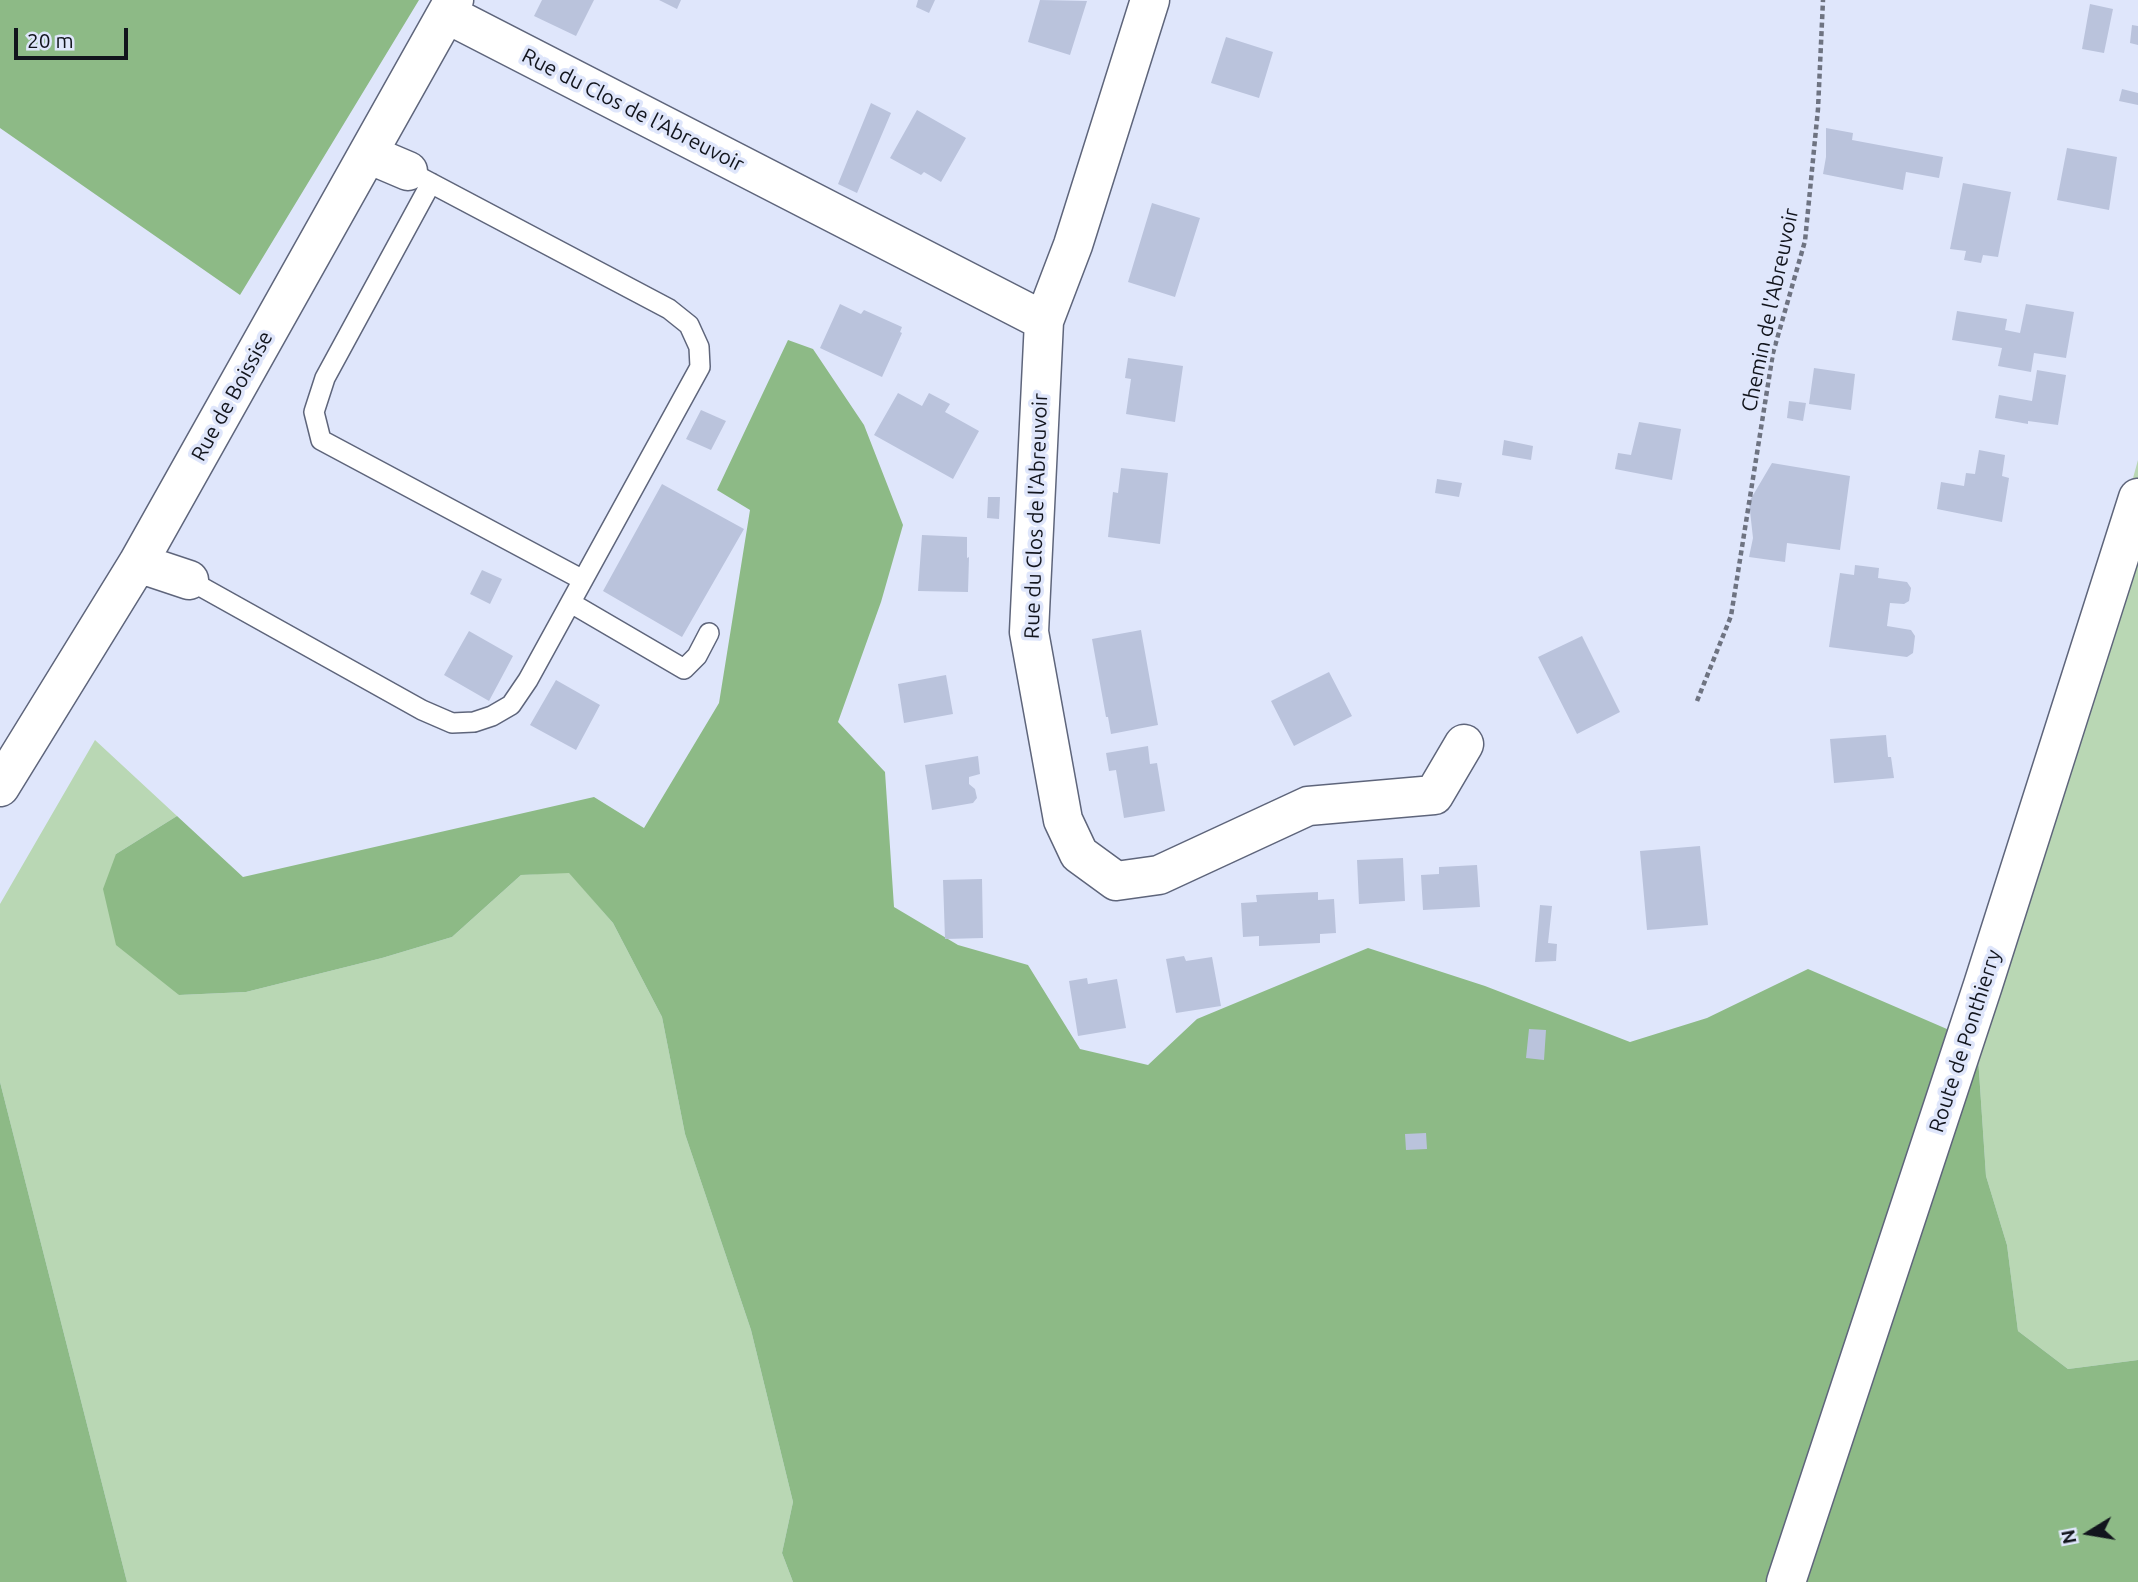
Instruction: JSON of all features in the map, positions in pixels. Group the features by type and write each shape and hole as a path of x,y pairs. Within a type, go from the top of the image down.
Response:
{"street":[{"name":"Rue du Clos de l'Abreuvoir","path":"1150,0 1073,245 1044,321 1029,632 1063,820 1079,854 1116,881 1159,875 1308,806 1434,795 1464,744"},
{"name":"Rue du Clos de l'Abreuvoir","path":"451,7 1044,321"},
{"name":"Rue de Boissise","path":"0,787 138,563 451,7"},
{"path":"368,154 419,177"},
{"name":"Route de Ponthierry","path":"1786,1582 1983,985 2138,498"},
{"path":"138,563 189,580"}],"lane":[{"path":"189,580 422,710 452,723 474,722 492,716 511,705 528,680 571,603 700,367 699,347 690,325 669,309 419,177 325,377 314,412 321,440 583,580"},
{"path":"571,603 684,668 697,656 709,633"}],"path":[{"name":"Chemin de l'Abreuvoir","path":"1697,701 1731,616 1773,353 1805,241 1818,109 1823,0"}],"green space":[{"path":"0,0 419,0 240,295 0,128"},
{"path":"788,340 813,349 864,425 903,525 881,602 838,722 885,772 894,907 958,945 1028,965 1080,1049 1148,1065 1197,1019 1368,948 1485,986 1630,1042 1707,1018 1808,969 1977,1042 1986,1176 2007,1245 2018,1331 2068,1369 2138,1360 2138,1582 793,1582 782,1553 793,1502 751,1330 685,1134 662,1017 613,923 569,873 521,875 452,937 382,958 246,992 179,995 116,945 103,889 116,854 177,816 243,877 594,797 644,828 719,703 750,510 717,490"},
{"path":"2138,460 2138,1360 2068,1369 2018,1331 2007,1245 1986,1176 1977,1042"},
{"path":"95,740 177,816 116,854 179,995 246,992 382,958 452,937 521,875 569,872 613,923 662,1017 685,1134 751,1330 793,1502 782,1553 793,1582 127,1582 0,1082 0,904"},
{"path":"0,1082 127,1582 0,1582"}],"building":[{"path":"542,0 594,0 576,36 534,16"},
{"path":"659,0 681,0 677,9"},
{"path":"918,0 935,0 929,13 916,7"},
{"path":"1040,0 1087,1 1070,55 1028,42"},
{"path":"2090,4 2113,9 2104,53 2082,49"},
{"path":"2132,25 2138,26 2138,45 2130,43"},
{"path":"1226,37 1273,52 1259,98 1211,83"},
{"path":"2122,89 2138,93 2138,105 2119,101"},
{"path":"871,103 891,113 857,193 838,184"},
{"path":"917,110 966,138 941,182 924,172 921,175 890,158"},
{"path":"1826,128 1853,133 1852,140 1943,157 1939,178 1906,172 1903,190 1823,174"},
{"path":"2067,148 2117,157 2109,210 2057,200"},
{"path":"1963,183 2011,192 1998,257 1983,255 1981,263 1964,260 1966,251 1950,249"},
{"path":"1152,203 1200,218 1175,297 1128,282"},
{"path":"840,304 861,314 864,310 902,327 902,333 882,377 820,348"},
{"path":"2026,304 2074,312 2066,358 2034,353 2031,372 1998,366 2002,348 1952,340 1957,311 2007,319 2005,330 2020,333"},
{"path":"1128,358 1183,366 1175,422 1126,414 1131,379 1125,378"},
{"path":"1814,368 1855,374 1851,410 1809,404"},
{"path":"2037,370 2066,375 2058,425 2028,421 2028,424 1995,418 1999,395 2032,401"},
{"path":"898,393 922,406 929,393 950,404 945,412 979,431 953,479 874,435"},
{"path":"1789,401 1806,403 1803,421 1787,418"},
{"path":"701,410 726,421 711,450 686,439"},
{"path":"1639,422 1681,429 1672,480 1615,469 1618,453 1631,455"},
{"path":"1504,440 1533,446 1531,460 1502,455"},
{"path":"1979,450 2005,455 2002,476 2009,478 2002,522 1937,509 1941,482 1964,486 1966,473 1975,474"},
{"path":"1772,463 1850,476 1840,550 1787,543 1785,562 1749,557 1753,538 1749,502"},
{"path":"1121,468 1168,473 1160,544 1108,537 1113,492 1118,493"},
{"path":"1437,479 1462,483 1459,497 1435,493"},
{"path":"662,484 744,529 682,637 603,591"},
{"path":"988,497 1000,497 999,519 987,518"},
{"path":"922,535 967,537 968,592 918,591"},
{"path":"1855,565 1879,568 1878,578 1907,582 1911,588 1909,601 1904,604 1890,603 1887,626 1911,630 1915,636 1913,653 1907,657 1829,647 1840,573 1854,575"},
{"path":"482,570 502,579 490,604 470,594"},
{"path":"1141,630 1158,725 1111,734 1092,639"},
{"path":"469,631 513,656 489,701 444,675"},
{"path":"1582,636 1620,712 1577,734 1538,657"},
{"path":"1329,672 1352,716 1294,746 1271,701"},
{"path":"946,675 953,714 904,723 898,684"},
{"path":"556,680 600,705 576,750 530,725"},
{"path":"1886,735 1894,778 1834,783 1830,739"},
{"path":"1148,746 1150,764 1157,763 1165,811 1124,818 1116,770 1109,771 1106,753"},
{"path":"978,756 980,774 969,777 969,784 975,789 977,798 973,803 932,810 925,765"},
{"path":"1700,846 1708,925 1647,930 1640,851"},
{"path":"1403,858 1405,901 1359,904 1357,860"},
{"path":"1477,865 1480,907 1423,910 1421,875 1439,874 1439,867"},
{"path":"982,879 983,938 945,939 943,880"},
{"path":"1318,892 1318,900 1334,899 1336,933 1320,934 1320,943 1259,946 1259,936 1243,937 1241,903 1257,902 1256,895"},
{"path":"1540,905 1552,906 1548,943 1557,944 1556,961 1535,962"},
{"path":"1184,956 1186,961 1212,957 1221,1006 1176,1013 1166,959"},
{"path":"1087,978 1088,984 1117,979 1126,1028 1078,1036 1069,981"},
{"path":"1529,1029 1546,1030 1544,1060 1526,1058"},
{"path":"1426,1133 1427,1149 1406,1150 1405,1134"}]}
